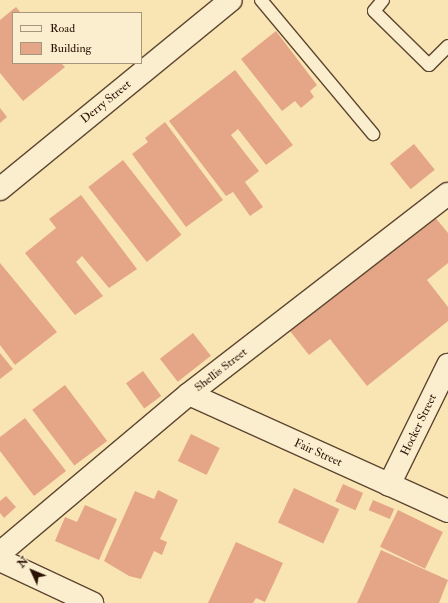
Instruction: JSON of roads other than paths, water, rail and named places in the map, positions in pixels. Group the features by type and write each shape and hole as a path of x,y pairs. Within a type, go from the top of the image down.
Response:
{"street":[{"name":"Derry Street","path":"0,189 230,0"},
{"name":"Shellis Street","path":"0,553 189,394 448,194"},
{"name":"Hocker Street","path":"389,484 448,365"},
{"name":"Fair Street","path":"189,394 448,511"},
{"path":"0,560 92,603"}],"lane":[{"path":"261,0 373,134"},
{"path":"383,0 374,11 429,65 448,46"}]}
